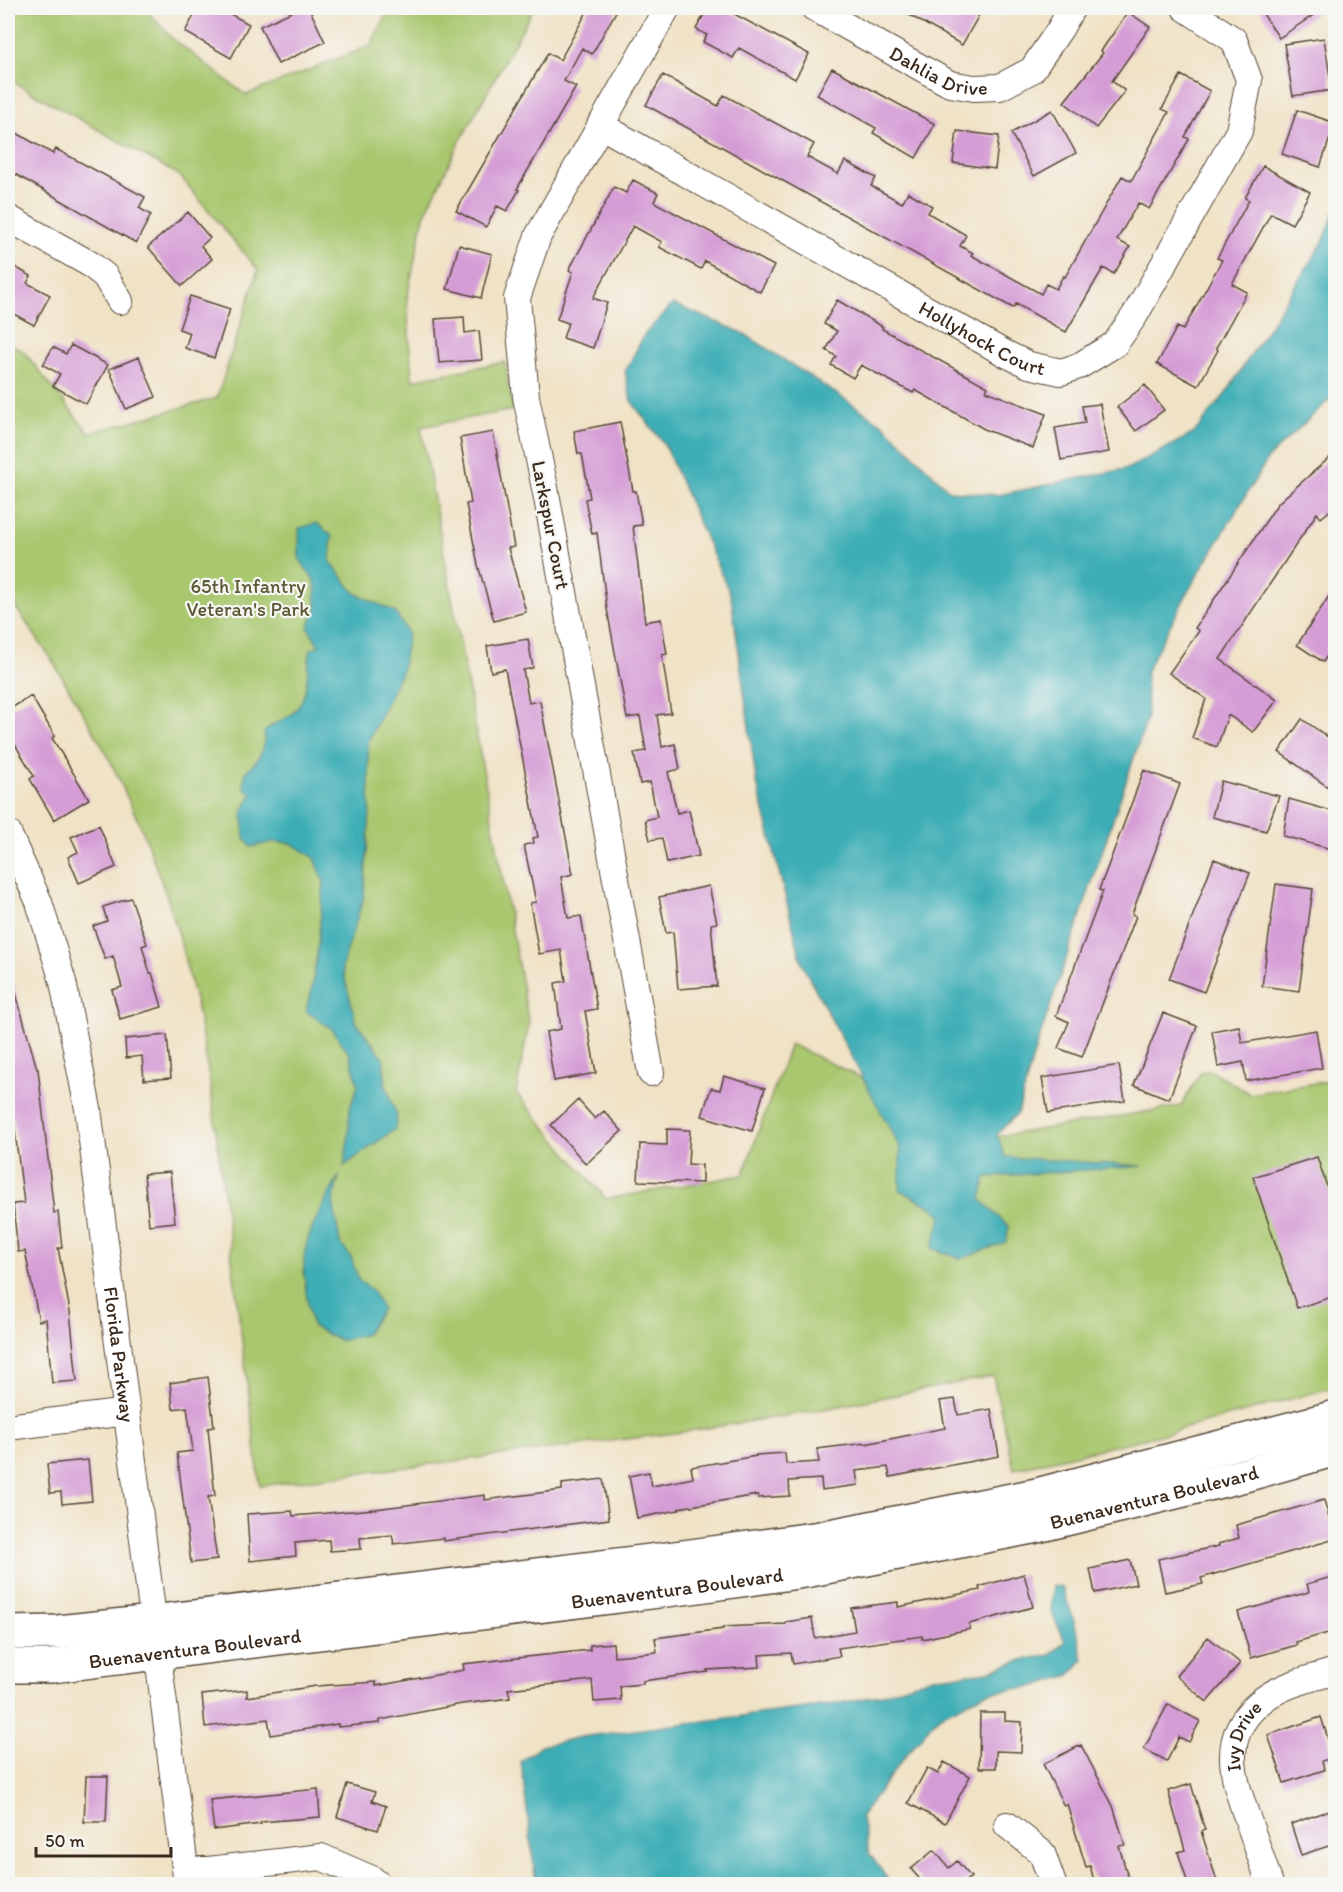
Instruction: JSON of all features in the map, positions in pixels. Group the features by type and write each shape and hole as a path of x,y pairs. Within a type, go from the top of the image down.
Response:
{"main road":[{"name":"Buenaventura Boulevard","path":"8,1666 52,1666 155,1638 820,1538 1037,1495 1335,1417"},
{"name":"Buenaventura Boulevard","path":"8,1633 58,1632 155,1638 691,1587 805,1570 1037,1526 1245,1475 1335,1449"}],"street":[{"name":"Larkspur Court","path":"651,1074 546,493 526,397 517,298 538,236 667,8"},
{"name":"Dahlia Drive","path":"814,8 950,84 974,88 1000,87 1032,70 1072,8"},
{"name":"Hollyhock Court","path":"600,125 1006,354 1029,364 1061,372 1078,366 1115,344 1135,315 1239,131 1249,80 1234,40 1185,8"},
{"path":"8,218 90,264 105,276 120,301"},
{"name":"Florida Parkway","path":"8,833 39,902 63,982 88,1109 187,1877"},
{"path":"8,1428 127,1412"},
{"name":"Ivy Drive","path":"1270,1884 1234,1781 1233,1748 1242,1723 1259,1702 1287,1687 1335,1671"},
{"path":"1007,1825 1042,1853 1053,1884"},
{"path":"187,1877 207,1870 321,1857 372,1879 378,1884"}],"green space":[{"name":"65th Infantry Veteran's Park","path":"8,8 144,8 173,39 246,95 370,46 390,8 534,8 458,145 424,216 407,298 412,380 505,362 513,410 421,427 529,1024 516,1093 606,1199 743,1175 790,1044 988,1138 1181,1106 1201,1072 1210,1070 1250,1094 1335,1080 1335,1387 1160,1435 1014,1469 993,1376 809,1412 682,1432 260,1486 210,1082 197,1008 179,936 142,829 108,756 54,663 8,596 8,342 24,352 89,433 217,398 258,270 179,175 8,79"},
{"path":"335,1873 349,1884 264,1884"}],"water":[{"path":"1335,211 1336,348 1331,353 1335,376 1331,398 1269,457 1194,581 1146,671 1147,719 1033,1057 1018,1113 997,1134 1005,1157 1143,1166 986,1177 981,1200 1009,1227 1006,1242 961,1259 932,1248 942,1215 900,1190 900,1148 802,964 756,779 731,596 664,444 631,401 625,372 644,335 673,304 743,333 883,424 950,491 998,495 1129,468 1194,433 1227,392 1323,242"},
{"path":"317,523 332,536 330,561 355,593 395,612 408,633 402,670 368,742 370,811 364,896 342,967 356,1022 383,1057 386,1086 397,1116 395,1129 344,1166 350,1108 358,1085 350,1055 332,1029 307,1012 317,954 324,882 315,858 291,843 274,842 251,847 244,836 243,811 252,794 244,788 245,772 260,755 264,745 264,733 267,729 291,715 299,705 305,690 311,649 319,646 308,627 316,609 315,582 299,558 299,528"},
{"path":"339,1176 333,1200 340,1243 351,1257 359,1281 372,1290 382,1309 366,1334 340,1341 312,1326 304,1265 304,1255 312,1229"},
{"path":"1052,1586 1062,1588 1075,1624 1083,1660 1070,1675 1036,1686 986,1693 939,1716 905,1756 861,1816 869,1853 891,1884 536,1884 521,1761 541,1746 581,1737 836,1704 880,1695 933,1677 982,1673 1022,1660 1050,1655 1065,1641 1051,1612"}],"building":[{"path":"198,8 219,8 249,24 231,58 185,32"},
{"path":"300,8 309,8 325,42 278,64 260,26"},
{"path":"589,8 618,8 592,54 582,48 564,81 576,87 517,189 519,190 507,211 497,206 486,227 456,211 548,53 560,60"},
{"path":"708,8 723,8 809,54 795,79 739,48 733,58 703,42 707,35 696,29"},
{"path":"897,8 966,8 979,15 962,45"},
{"path":"1259,8 1324,8 1279,38"},
{"path":"1128,12 1150,27 1112,81 1125,91 1096,128 1064,102 1103,53 1101,51"},
{"path":"1324,38 1332,90 1293,96 1284,44"},
{"path":"832,68 935,124 916,158 873,133 876,128 817,95"},
{"path":"663,75 718,106 724,95 814,144 807,157 838,174 845,161 876,178 871,186 902,203 908,192 932,206 928,213 966,235 960,246 973,253 971,255 1041,294 1046,284 1056,289 1063,276 1065,277 1122,176 1131,181 1169,112 1162,109 1181,75 1210,91 1185,137 1189,139 1149,209 1138,203 1117,240 1130,247 1114,274 1103,268 1066,332 1016,304 1013,308 646,105"},
{"path":"1052,110 1076,153 1034,176 1011,133"},
{"path":"1297,110 1335,123 1320,167 1282,154"},
{"path":"8,128 53,154 56,149 145,197 139,208 151,215 136,243 8,170"},
{"path":"957,131 999,136 995,169 953,163"},
{"path":"1263,166 1310,192 1292,224 1271,213 1232,284 1247,292 1198,386 1157,364 1177,327 1183,330 1222,260 1217,258 1249,200 1245,198"},
{"path":"633,180 658,193 654,202 774,266 760,292 705,261 701,269 659,247 662,242 633,226 593,298 607,303 593,348 563,338 568,323 557,319 573,272 569,270 614,187 626,193"},
{"path":"188,212 210,238 201,246 212,259 182,286 148,247"},
{"path":"459,245 492,254 481,298 447,289"},
{"path":"8,263 31,276 27,283 50,295 34,325 8,311"},
{"path":"190,296 230,309 214,358 185,348 190,333 179,329"},
{"path":"837,300 883,327 882,329 988,387 986,391 1046,414 1033,448 986,430 915,390 913,393 861,365 853,378 831,365 836,356 826,350 837,331 824,324"},
{"path":"464,317 465,333 479,331 482,360 439,363 435,319"},
{"path":"71,345 108,365 86,404 53,386 60,374 43,365 53,347 66,354"},
{"path":"139,357 156,397 126,409 109,369"},
{"path":"1145,385 1164,410 1136,431 1117,407"},
{"path":"1100,404 1109,452 1061,460 1055,428 1085,423 1082,406"},
{"path":"620,422 642,525 633,526 645,622 661,619 667,654 662,655 671,713 657,715 662,747 675,744 680,769 668,772 677,813 689,810 699,856 667,863 662,838 650,840 645,820 657,817 650,782 640,784 634,753 646,751 640,716 627,718 607,609 597,533 592,534 585,499 590,498 582,454 578,454 574,431"},
{"path":"493,432 514,547 508,548 526,612 494,621 478,565 466,504 471,503 460,438"},
{"path":"1335,453 1335,506 1321,518 1317,513 1220,659 1277,700 1253,732 1228,715 1217,747 1192,738 1206,699 1169,673 1199,631 1195,628 1278,503"},
{"path":"1335,587 1335,644 1323,662 1297,645"},
{"path":"528,639 533,668 523,670 529,703 540,701 573,874 561,877 568,918 581,916 597,1009 585,1011 596,1073 554,1081 546,1032 561,1029 555,983 566,981 561,950 539,954 530,903 536,902 524,845 534,843 533,838 538,837 505,669 491,672 487,646"},
{"path":"31,696 55,736 52,738 89,799 54,820 30,779 34,776 8,733 8,710"},
{"path":"1302,719 1335,742 1335,792 1279,752"},
{"path":"1144,770 1180,784 1132,914 1136,916 1082,1057 1058,1048 1069,1022 1056,1016 1103,891 1099,890"},
{"path":"1221,781 1279,796 1266,831 1212,817"},
{"path":"1289,799 1335,812 1335,850 1283,836"},
{"path":"99,825 116,867 79,883 68,857 78,852 71,837"},
{"path":"1214,859 1250,873 1204,992 1169,979"},
{"path":"1276,884 1313,889 1299,991 1262,986"},
{"path":"709,886 717,923 711,924 717,986 678,989 673,932 666,933 659,897"},
{"path":"131,898 147,944 142,946 162,1007 120,1019 112,990 122,987 113,956 105,959 93,926 107,921 103,907"},
{"path":"12,979 38,1069 54,1213 58,1212 62,1248 58,1248 70,1311 77,1381 52,1383 46,1319 39,1321 25,1251 18,1252 13,1204 24,1203 8,1084 8,980"},
{"path":"1163,1013 1197,1026 1169,1099 1134,1085"},
{"path":"1239,1026 1242,1043 1316,1030 1322,1068 1246,1081 1243,1062 1218,1067 1212,1031"},
{"path":"167,1035 171,1078 144,1080 142,1056 126,1058 125,1039"},
{"path":"1119,1065 1125,1101 1048,1113 1042,1078"},
{"path":"724,1076 765,1088 752,1131 702,1116 711,1088 720,1090"},
{"path":"578,1100 595,1119 604,1111 622,1131 586,1164 551,1125"},
{"path":"667,1129 690,1130 688,1164 702,1165 702,1183 638,1181 640,1144 667,1145"},
{"path":"1317,1157 1335,1210 1335,1296 1297,1308 1253,1177"},
{"path":"170,1172 175,1222 149,1225 144,1174"},
{"path":"208,1377 214,1427 208,1428 215,1496 208,1497 217,1560 191,1563 177,1453 193,1451 187,1407 173,1409 170,1383"},
{"path":"955,1399 958,1415 991,1409 999,1456 890,1477 888,1467 856,1471 858,1485 822,1490 821,1479 789,1481 790,1496 758,1498 758,1495 679,1508 679,1510 637,1518 629,1476 649,1472 652,1486 693,1478 691,1467 756,1455 785,1453 786,1464 819,1462 817,1449 865,1444 945,1428 940,1401"},
{"path":"88,1460 92,1501 62,1504 61,1492 50,1493 47,1464"},
{"path":"603,1479 609,1519 443,1541 443,1538 394,1544 392,1535 360,1538 361,1549 330,1551 329,1540 295,1543 296,1556 250,1561 247,1514 292,1511 293,1516 375,1509 485,1495 485,1500 562,1490 562,1484"},
{"path":"1324,1500 1335,1539 1201,1578 1203,1584 1165,1592 1158,1559 1219,1546 1218,1544 1239,1538 1236,1525"},
{"path":"1130,1560 1136,1584 1095,1593 1090,1569"},
{"path":"1024,1574 1033,1607 969,1624 970,1629 922,1639 922,1636 838,1648 840,1656 793,1664 791,1653 759,1655 760,1667 707,1670 708,1672 620,1686 621,1700 594,1702 592,1680 508,1689 510,1698 462,1704 380,1720 380,1723 338,1727 338,1724 271,1735 268,1719 205,1727 202,1695 247,1690 247,1697 316,1686 376,1682 376,1686 464,1670 463,1664 590,1650 590,1645 613,1643 614,1656 657,1652 655,1638 723,1629 723,1627 786,1624 786,1622 812,1618 815,1638 855,1631 851,1608 898,1602 898,1607 980,1590 979,1587"},
{"path":"1335,1576 1335,1631 1251,1658 1238,1612 1309,1592 1307,1584"},
{"path":"1208,1637 1240,1663 1207,1702 1176,1676"},
{"path":"1168,1704 1200,1721 1189,1742 1179,1737 1167,1761 1144,1749"},
{"path":"980,1713 1005,1713 1005,1721 1022,1722 1021,1752 996,1751 996,1768 979,1768"},
{"path":"1321,1717 1334,1757 1322,1761 1324,1770 1284,1783 1268,1735"},
{"path":"1081,1745 1113,1806 1125,1845 1119,1846 1130,1884 1095,1884 1090,1866 1086,1867 1067,1804 1064,1806 1043,1764"},
{"path":"944,1762 970,1776 945,1823 908,1803 927,1768 938,1774"},
{"path":"86,1776 108,1776 106,1822 84,1822"},
{"path":"347,1784 375,1792 372,1801 386,1806 378,1830 337,1817"},
{"path":"1191,1784 1205,1830 1201,1831 1218,1884 1188,1884 1178,1852 1185,1850 1168,1791"},
{"path":"318,1789 320,1817 261,1822 261,1824 214,1830 210,1800"},
{"path":"1335,1808 1335,1844 1301,1855 1291,1824"},
{"path":"934,1850 949,1868 957,1861 971,1877 961,1884 924,1884 911,1869"}]}
